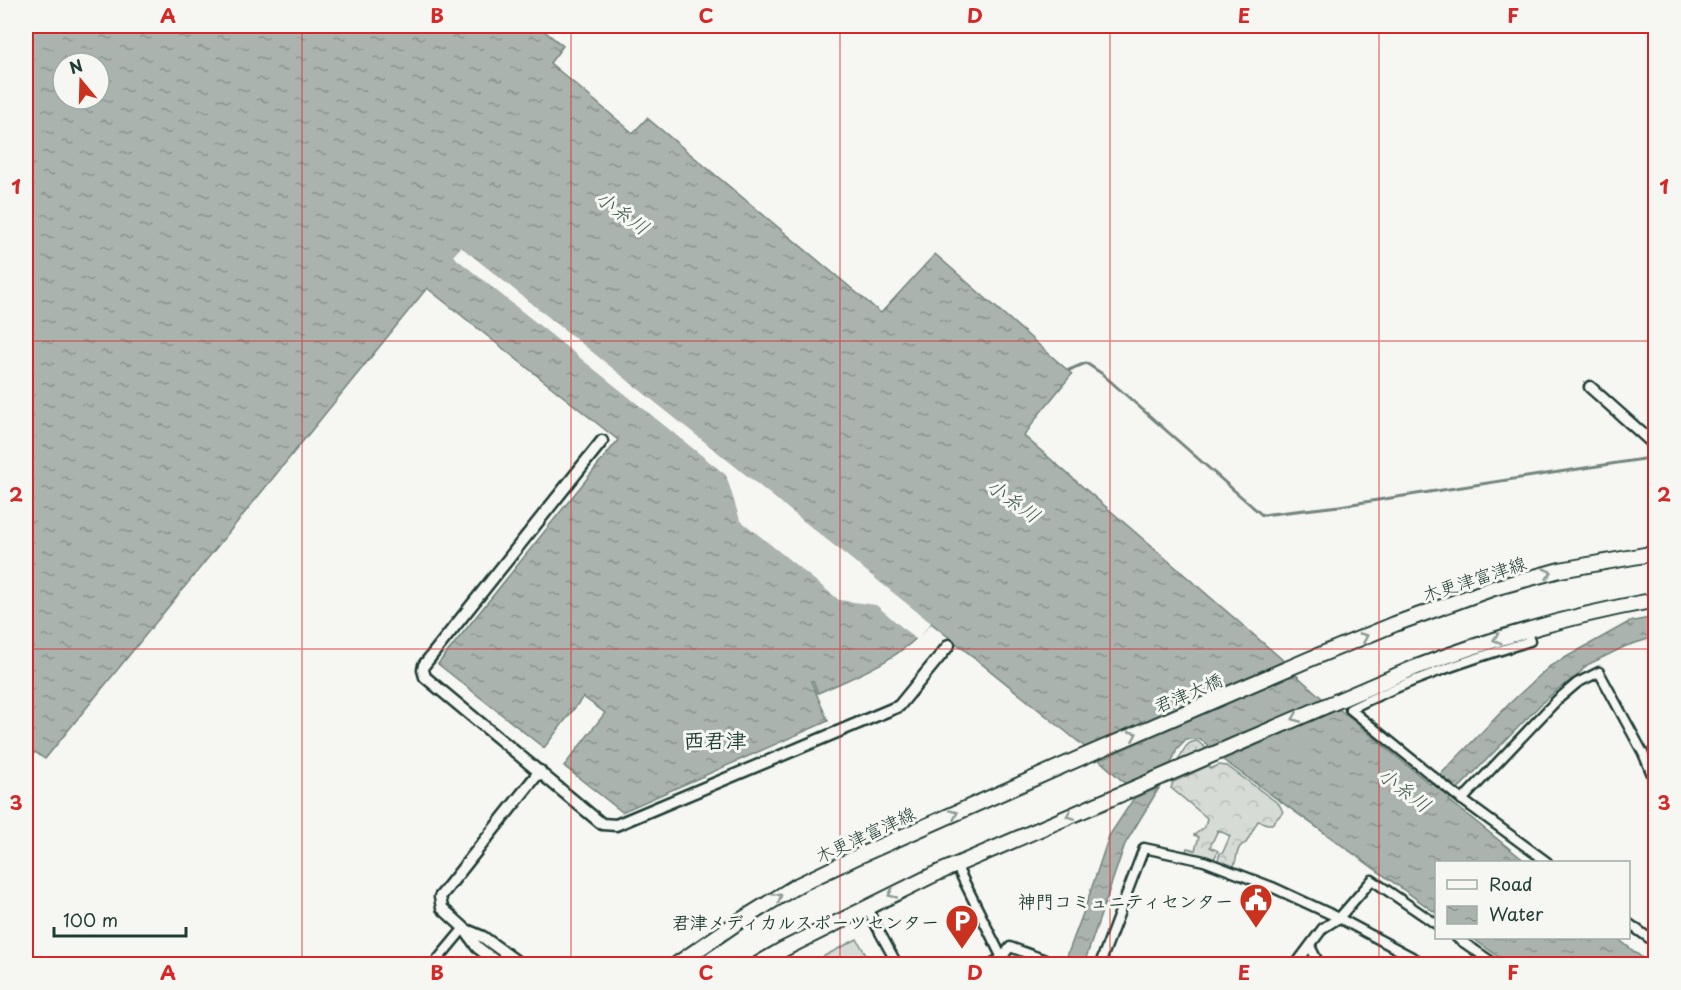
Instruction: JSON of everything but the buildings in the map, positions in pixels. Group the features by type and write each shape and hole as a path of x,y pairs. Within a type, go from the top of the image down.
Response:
{"main road":[{"name":"木更津富津線","path":"1310,660 1395,624 1494,588 1560,570 1656,553"},
{"path":"758,964 866,907 957,865 1124,791 1445,656 1526,630 1656,600"},
{"name":"君津大橋","path":"1080,758 1310,660"},
{"name":"木更津富津線","path":"677,964 738,922 798,885 1080,758"}],"street":[{"path":"1590,387 1654,441"},
{"path":"602,441 424,665 423,670 425,677 602,824 616,825 899,706 949,645"},
{"path":"1526,630 1530,641 1475,657 1350,709 1460,798 1546,861"},
{"path":"1460,798 1557,700 1577,683 1599,672 1643,753 1656,784"},
{"path":"499,964 477,946 464,928 442,908 441,894 540,771"},
{"path":"1100,964 1144,848 1204,861 1272,887 1339,918 1425,964"},
{"path":"957,865 1002,958"},
{"path":"1296,964 1323,928 1339,918 1372,880 1435,923"},
{"path":"866,907 897,964"},
{"path":"1630,924 1656,943"},
{"path":"434,964 464,928"},
{"path":"464,928 483,937 520,964"},
{"path":"1458,939 1495,964"},
{"path":"1310,946 1319,964"},
{"path":"990,964 1002,958 1010,947 1057,964"}],"green space":[{"path":"1197,741 1207,749 1178,761 1187,745"},
{"path":"1210,765 1210,769 1219,765 1227,766 1279,804 1283,812 1272,824 1258,821 1246,843 1238,850 1233,868 1217,863 1230,836 1218,830 1210,847 1218,851 1213,861 1186,851 1187,848 1195,850 1199,837 1194,835 1205,827 1207,818 1171,788 1173,782"},
{"path":"857,939 871,964 809,964"}],"water":[{"path":"26,26 538,26 563,46 550,63 633,133 647,118 881,313 935,254 1072,374 1024,436 1284,661 1086,748 931,623 906,647 879,665 818,693 811,681 828,721 622,812 564,766 605,713 583,697 544,748 438,664 618,440 427,288 45,759 35,752 26,764"},
{"path":"1655,617 1655,637 1626,646 1587,665 1576,677 1544,701 1456,791 1439,776 1510,703 1550,666 1629,622"},
{"path":"1295,674 1323,699 1211,748 1200,739 1186,739 1177,749 1171,764 1126,784 1099,760"},
{"path":"1339,709 1430,784 1434,781 1452,795 1449,800 1525,861 1435,861 1435,912 1223,760"},
{"path":"1159,788 1125,844 1084,964 1064,964 1109,836 1134,798"},
{"path":"1473,939 1618,939 1650,964 1509,964"}],"pier":[{"path":"461,247 931,623 917,640 876,605 839,600 740,520 726,475 453,256"},
{"path":"1287,660 1287,662 1085,751 1083,749"},
{"path":"1297,671 1299,673 1096,761 1098,757"},
{"path":"1342,708 1221,761 1221,758"}],"waterway":[{"path":"1069,370 1086,363 1101,373 1262,515 1339,506 1656,457"},
{"name":"小糸川","path":"1210,672 1309,743"}],"place":[{"name":"神門コミュニティセンター","path":"1256,929"},
{"name":"君津メディカルスポーツセンター","path":"962,950"}],"district":[{"name":"西君津","path":"715,739"}]}
